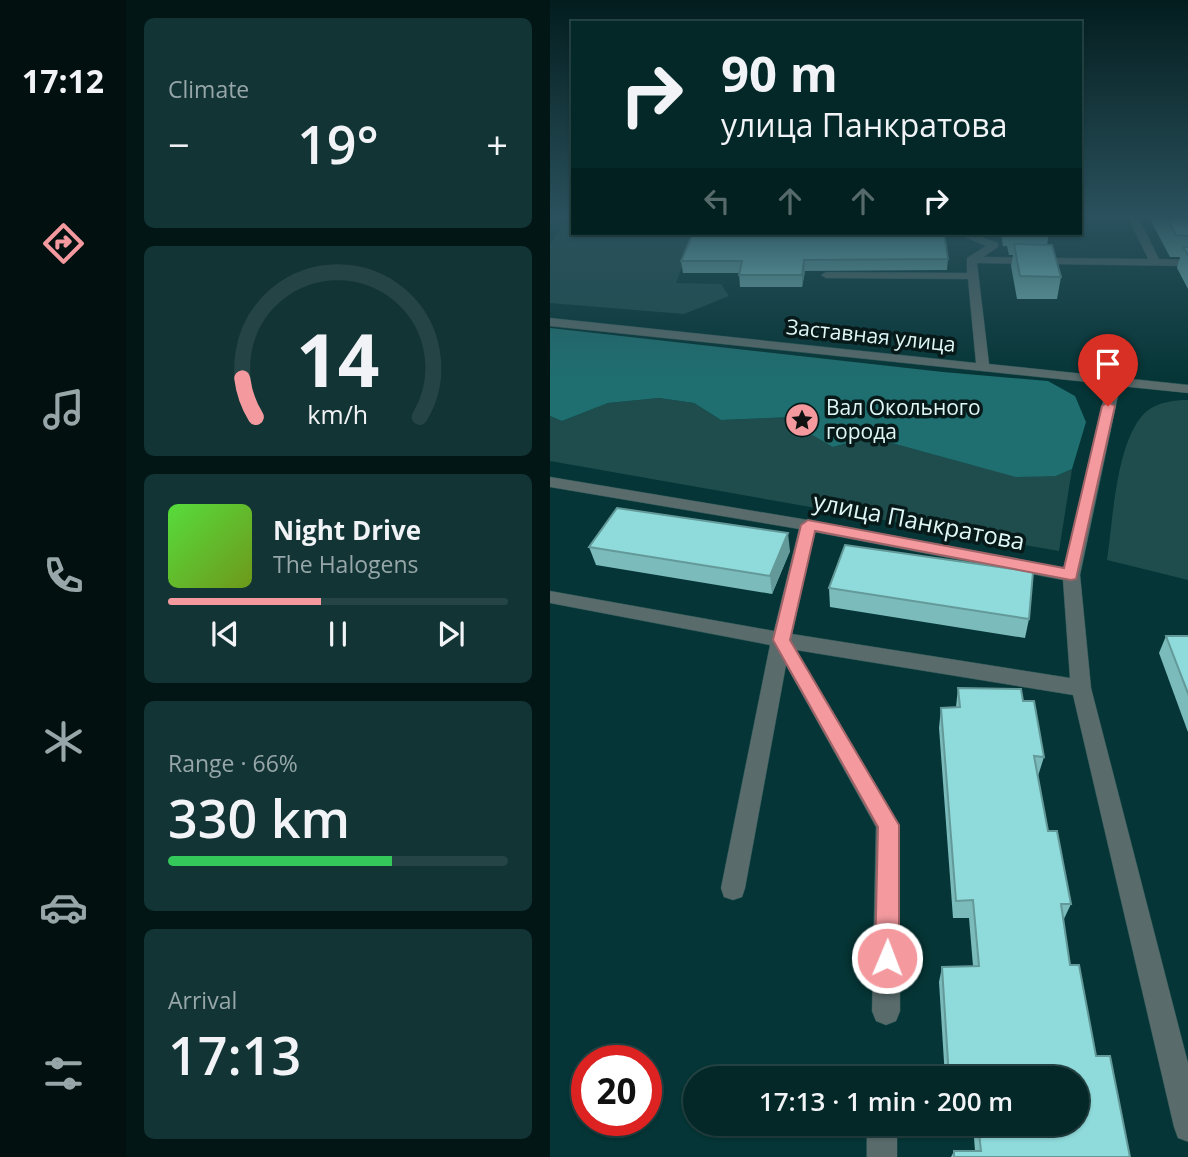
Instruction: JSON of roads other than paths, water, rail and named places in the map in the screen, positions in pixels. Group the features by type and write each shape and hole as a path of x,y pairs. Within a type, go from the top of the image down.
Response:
{"street":[{"path":"973,273 983,368"},
{"path":"826,275 973,276"},
{"name":"Заставная улица","path":"550,322 1189,388"},
{"path":"1114,381 1071,575 1081,688 1189,1127"},
{"name":"улица Панкратова","path":"550,482 808,525 1071,575"},
{"path":"733,888 781,640 808,525"},
{"path":"550,597 781,640 1081,688"},
{"path":"781,640 888,825 886,1011"},
{"path":"882,1136 882,1157"}],"place":[{"name":"Вал Окольного города","path":"802,420"}]}
